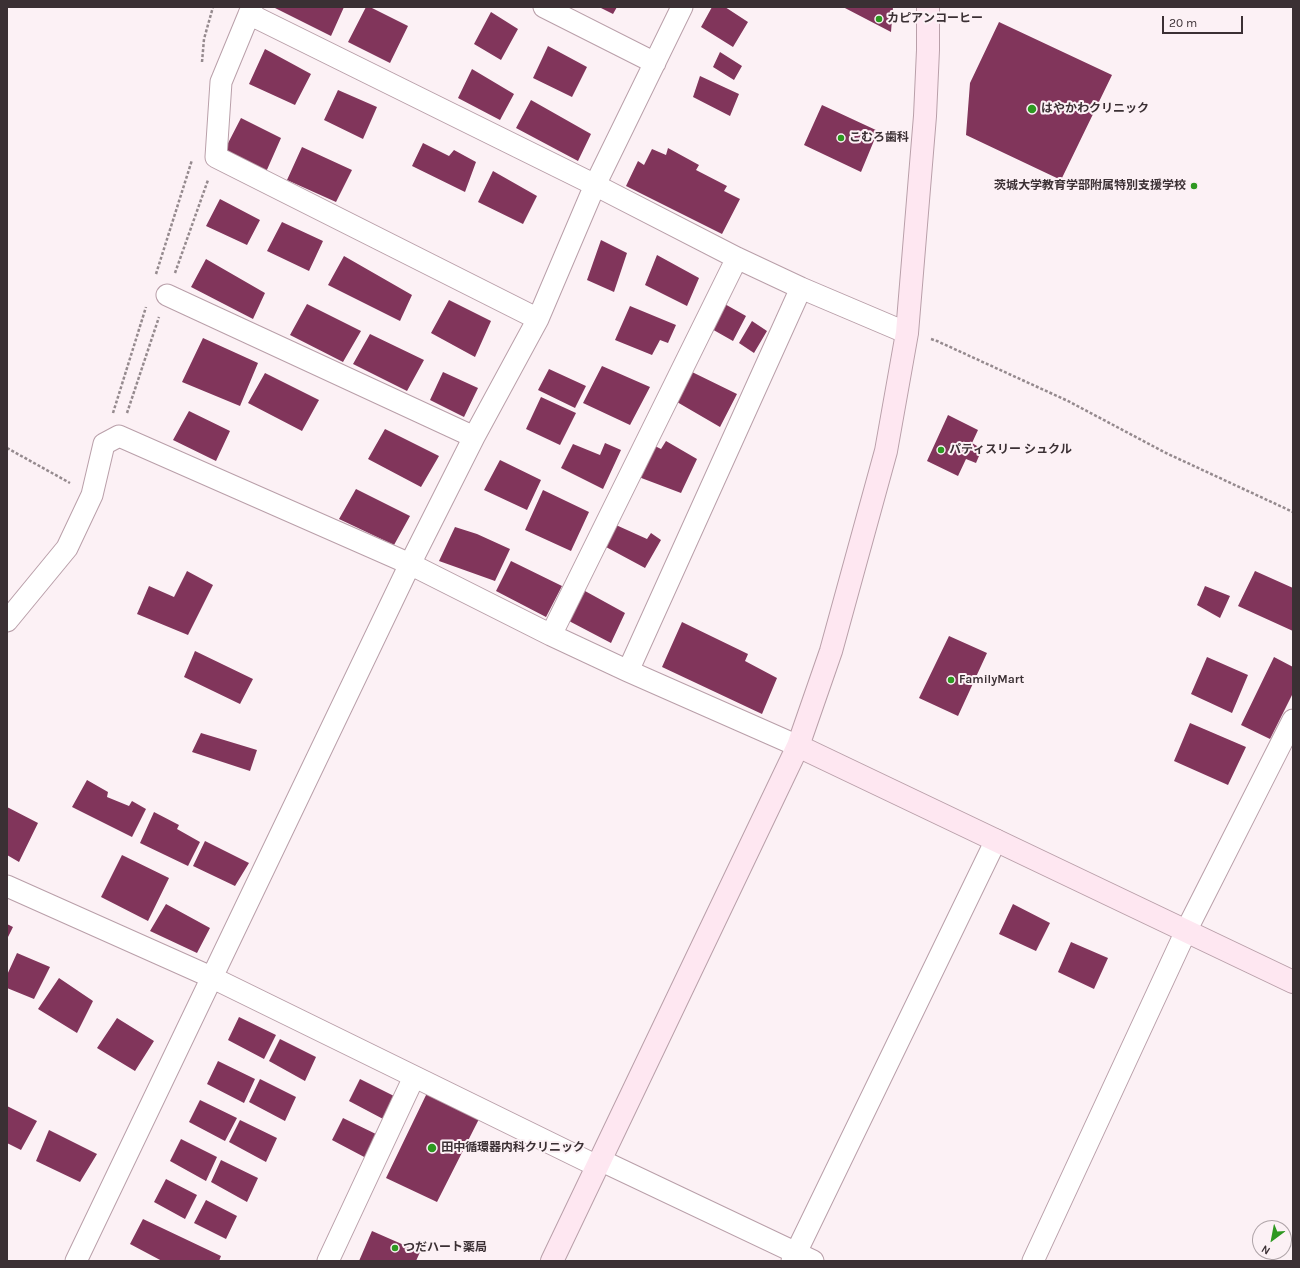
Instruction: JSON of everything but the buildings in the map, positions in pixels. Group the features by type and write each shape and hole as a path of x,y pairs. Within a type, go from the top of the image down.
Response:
{"street":[{"path":"544,7 655,63"},
{"path":"76,1261 410,564 474,437 538,318 595,185 682,7"},
{"path":"552,1261 798,746 831,652 886,451 907,333 925,116 928,7"},
{"path":"538,318 216,157 221,82 251,10 737,258 801,288 907,333"},
{"path":"551,635 737,258"},
{"path":"628,671 801,288"},
{"path":"158,297 474,437"},
{"path":"7,621 67,548 92,495 104,444 119,436 410,564 551,635 628,671 798,746 1293,982"},
{"path":"1033,1261 1186,931 1293,720"},
{"path":"7,886 211,977 414,1077 800,1258 996,840"},
{"path":"328,1261 414,1077"}],"path":[{"path":"201,70 204,38 214,7"},
{"path":"155,277 193,155"},
{"path":"104,444 158,297"},
{"path":"907,333 937,340 1068,401 1166,453 1293,512"},
{"path":"7,448 92,495"}],"place":[{"name":"カピアンコーヒー","path":"879,19"},
{"name":"はやかわクリニック","path":"1032,109"},
{"name":"こむろ歯科","path":"841,138"},
{"name":"茨城大学教育学部附属特別支援学校","path":"1194,186"},
{"name":"パティスリー シュクル","path":"941,450"},
{"name":"FamilyMart","path":"951,680"},
{"name":"田中循環器内科クリニック","path":"432,1148"},
{"name":"つだハート薬局","path":"395,1248"}]}
